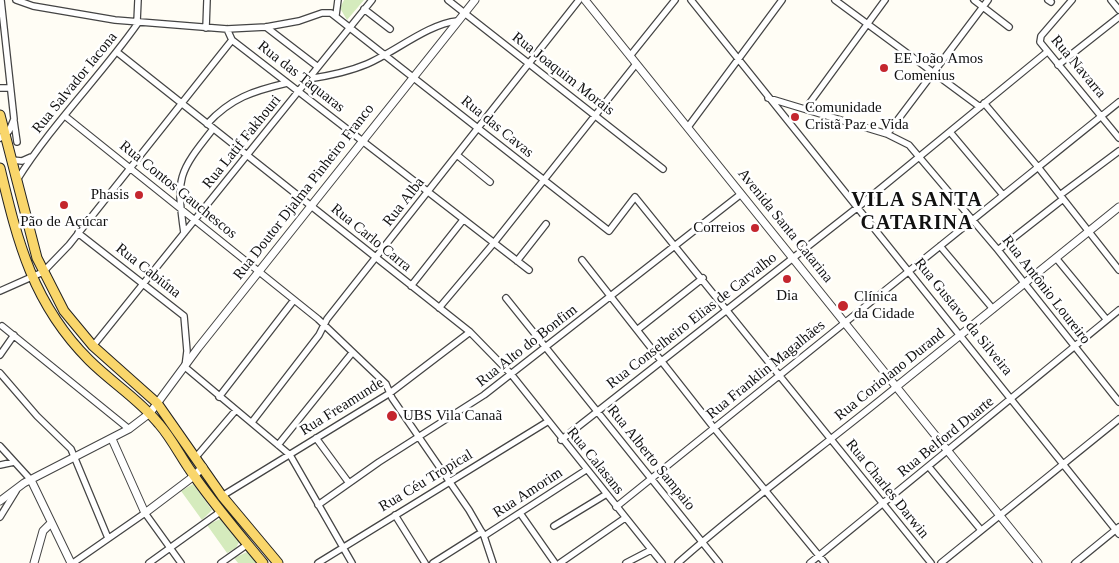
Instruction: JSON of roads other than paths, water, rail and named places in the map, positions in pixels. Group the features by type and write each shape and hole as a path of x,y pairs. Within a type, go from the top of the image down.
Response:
{"main road":[{"path":"0,115 2,136 12,160 43,272 64,311 93,346 157,403 222,496 278,563"},
{"path":"0,168 11,215 32,279 52,315 73,343 91,362 150,413 220,512 263,563"}],"street":[{"path":"1,0 17,142"},
{"path":"16,0 54,10 137,23 227,29 266,27 299,22 322,13 336,15 338,0"},
{"path":"137,23 138,0"},
{"path":"206,28 207,0"},
{"name":"Rua Latif Fakhouri","path":"93,346 372,0"},
{"name":"Rua Joaquim Morais","path":"448,0 596,114 663,169"},
{"name":"Rua Doutor Djalma Pinheiro Franco","path":"150,413 362,141 475,0"},
{"name":"Rua Alba","path":"252,422 327,320 579,0"},
{"name":"Avenida Santa Catarina","path":"585,0 1038,563"},
{"path":"630,56 675,0"},
{"name":"Rua Gustavo da Silveira","path":"691,0 767,97 1013,399 1063,465 1118,530"},
{"path":"688,127 782,0"},
{"path":"835,0 933,72 982,105 1038,166 1119,270"},
{"path":"806,108 886,0"},
{"path":"974,0 1009,27"},
{"path":"887,134 988,0"},
{"name":"Rua Navarra","path":"1072,0 1041,36 1040,42 1119,138"},
{"path":"1111,0 1119,10"},
{"path":"364,9 390,29"},
{"name":"Rua das Cavas","path":"336,15 350,28 414,76 609,231 635,197"},
{"path":"1058,65 1119,17"},
{"path":"308,80 355,69 440,25 458,21"},
{"name":"Rua Salvador Iacona","path":"17,180 31,157 117,52 137,23"},
{"path":"266,27 318,67"},
{"name":"Rua das Taquaras","path":"227,29 232,40 287,84 529,270"},
{"path":"0,288 32,279 43,272 78,233 131,168 232,40"},
{"name":"Rua Carlo Carra","path":"117,52 470,332 511,374"},
{"name":"Rua Conselheiro Elias de Carvalho","path":"562,440 662,362 727,308 858,207 1047,52"},
{"path":"439,308 493,244 636,64"},
{"path":"207,124 222,107 234,100 249,93 287,84"},
{"path":"0,88 10,88"},
{"name":"Rua Antônio Loureiro","path":"767,97 887,134 905,142 920,156 998,250 1119,402"},
{"name":"Rua Franklin Magalhães","path":"616,508 1119,102"},
{"name":"Rua Contos Gauchescos","path":"65,116 180,206 294,300 386,384 483,534 493,563"},
{"path":"2,136 14,119"},
{"path":"184,233 180,206 183,170 213,129"},
{"path":"950,132 1003,195"},
{"path":"998,250 1119,151"},
{"path":"457,155 490,182"},
{"path":"12,160 22,161 31,157"},
{"name":"Rua Alto do Bonfim","path":"318,505 484,395 742,194"},
{"name":"Rua Charles Darwin","path":"635,197 703,278 931,563"},
{"name":"Rua Coriolano Durand","path":"678,563 766,490 832,440 1119,207"},
{"path":"411,286 463,220"},
{"path":"517,261 546,224"},
{"name":"Rua Cabiúna","path":"78,233 184,316 188,351 185,367"},
{"path":"940,246 993,309"},
{"path":"1056,258 1107,320"},
{"path":"582,260 714,428 825,563"},
{"path":"637,330 703,278"},
{"name":"Rua Alberto Sampaio","path":"506,298 720,563"},
{"path":"219,397 294,300"},
{"name":"Rua Belford Duarte","path":"810,563 1013,399 1119,310"},
{"path":"2,326 128,429"},
{"name":"Rua Freamunde","path":"222,496 390,392 470,332"},
{"path":"0,355 14,335"},
{"path":"278,445 352,353"},
{"path":"185,367 290,455 352,563"},
{"path":"0,373 76,457 108,538"},
{"name":"Rua Calasans","path":"511,374 605,495 662,563"},
{"path":"196,457 236,410"},
{"path":"0,501 31,480 128,429 150,413"},
{"path":"941,563 1119,419"},
{"name":"Rua Céu Tropical","path":"318,563 547,422"},
{"path":"112,438 145,513 181,563"},
{"path":"316,438 349,483"},
{"path":"0,446 31,480 72,563 145,513 203,467"},
{"path":"0,465 14,462"},
{"path":"929,467 982,530"},
{"name":"Rua Amorim","path":"433,563 520,513 586,470"},
{"path":"0,517 16,491"},
{"path":"554,526 605,495"},
{"path":"149,563 220,512"},
{"path":"520,513 555,563"},
{"path":"395,515 425,563"},
{"path":"560,563 625,518"},
{"path":"34,563 43,531 51,523"},
{"path":"1075,563 1118,530"},
{"path":"221,563 248,544"},
{"path":"626,563 650,550"}],"place":[{"name":"EE João Amos Comenius","path":"884,68"},
{"name":"Comunidade Cristã Paz e Vida","path":"795,117"},
{"name":"Phasis","path":"139,195"},
{"name":"Pão de Açúcar","path":"64,205"},
{"name":"Correios","path":"755,228"},
{"name":"Dia","path":"787,279"},
{"name":"Clínica da Cidade","path":"843,306"},
{"name":"UBS Vila Canaã","path":"392,416"}],"district":[{"name":"VILA SANTA CATARINA","path":"917,212"}]}
